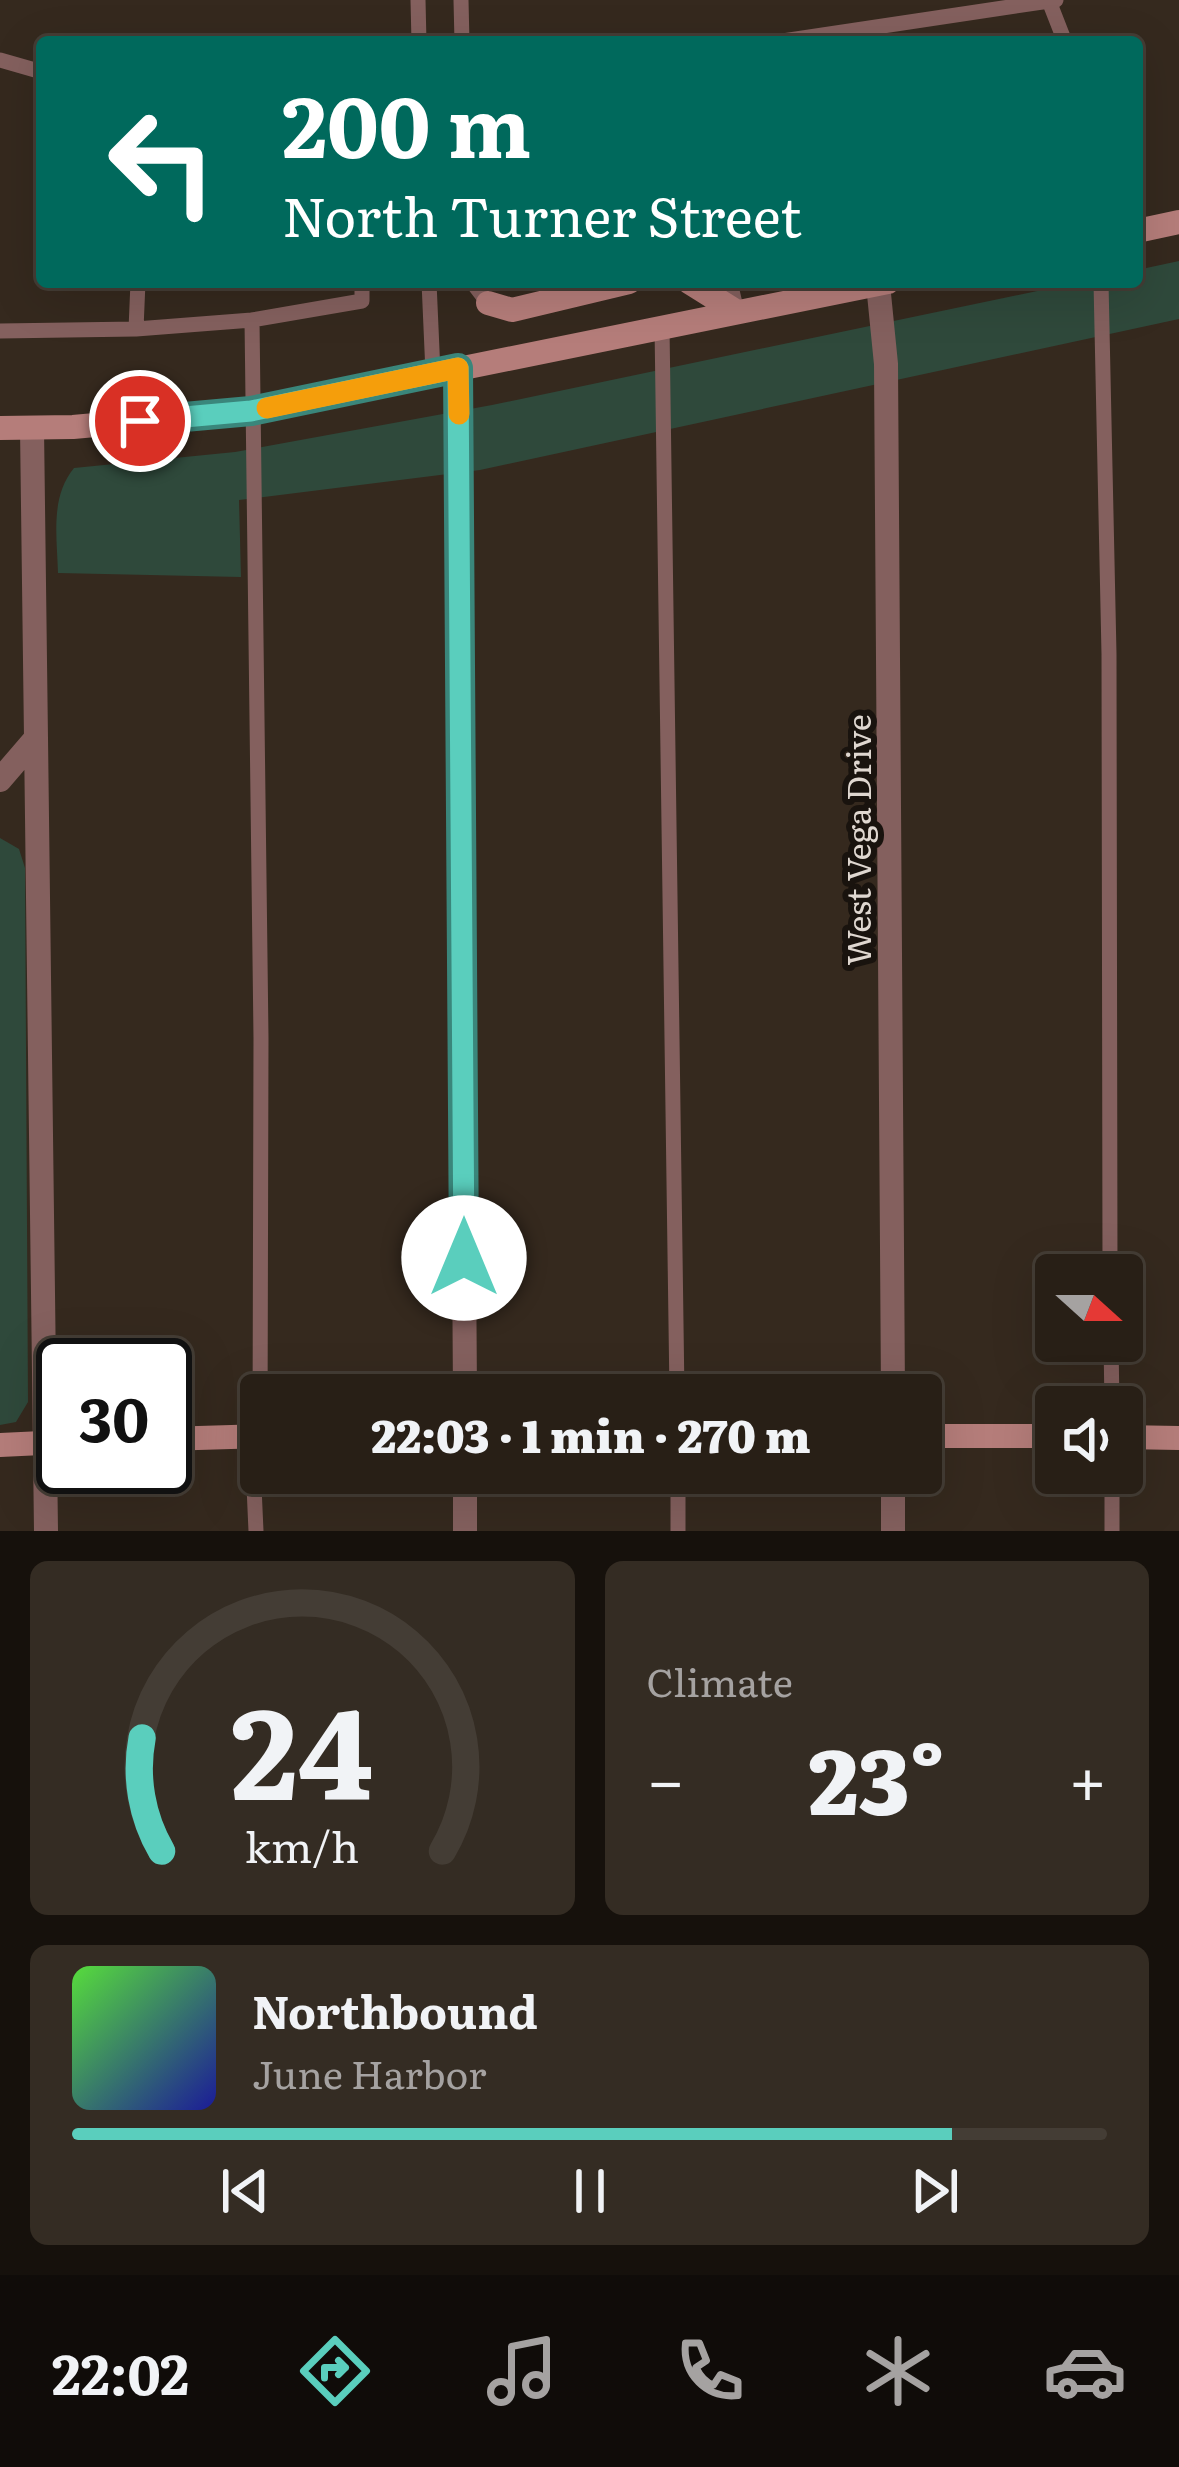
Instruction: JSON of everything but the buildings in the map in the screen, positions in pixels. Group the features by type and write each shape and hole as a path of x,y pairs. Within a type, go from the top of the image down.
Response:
{"main road":[{"path":"1143,230 1179,222"},
{"path":"480,292 512,310 604,288"},
{"path":"699,288 737,311"},
{"path":"0,428 251,411 737,311 812,289"},
{"path":"192,1437 240,1436"},
{"path":"942,1436 1035,1436"},
{"path":"1143,1437 1179,1438"},
{"path":"0,1445 36,1443"}],"street":[{"name":"West Vega Drive","path":"883,288 893,1374"},
{"path":"446,370 465,1374"},
{"path":"32,428 51,1338"},
{"path":"0,780 36,738"},
{"path":"46,1531 49,1494"},
{"path":"465,1494 465,1531"},
{"path":"893,1494 893,1531"}],"lane":[{"path":"418,0 419,36"},
{"path":"461,0 462,36"},
{"path":"815,36 1052,0 1063,36"},
{"path":"0,60 36,70"},
{"path":"136,329 138,288"},
{"path":"0,331 136,329 252,320 362,301 362,288"},
{"path":"430,288 446,370"},
{"path":"731,288 737,311"},
{"path":"1101,288 1109,654 1110,1254"},
{"path":"252,320 260,1374"},
{"path":"662,326 677,1374"},
{"path":"255,1494 256,1531"},
{"path":"678,1494 678,1531"},
{"path":"1112,1494 1112,1531"}],"green space":[{"path":"1179,261 1179,319 480,470 239,500 241,577 58,573 58,504 74,468 235,452 492,405 1051,288 1143,288 1143,269"},
{"path":"0,838 19,849 25,868 28,1402 16,1422 0,1425"}],"slow traffic":[{"path":"267,408 458,368 459,414"}],"route":[{"path":"140,421 251,411 458,368 464,1258"}]}
